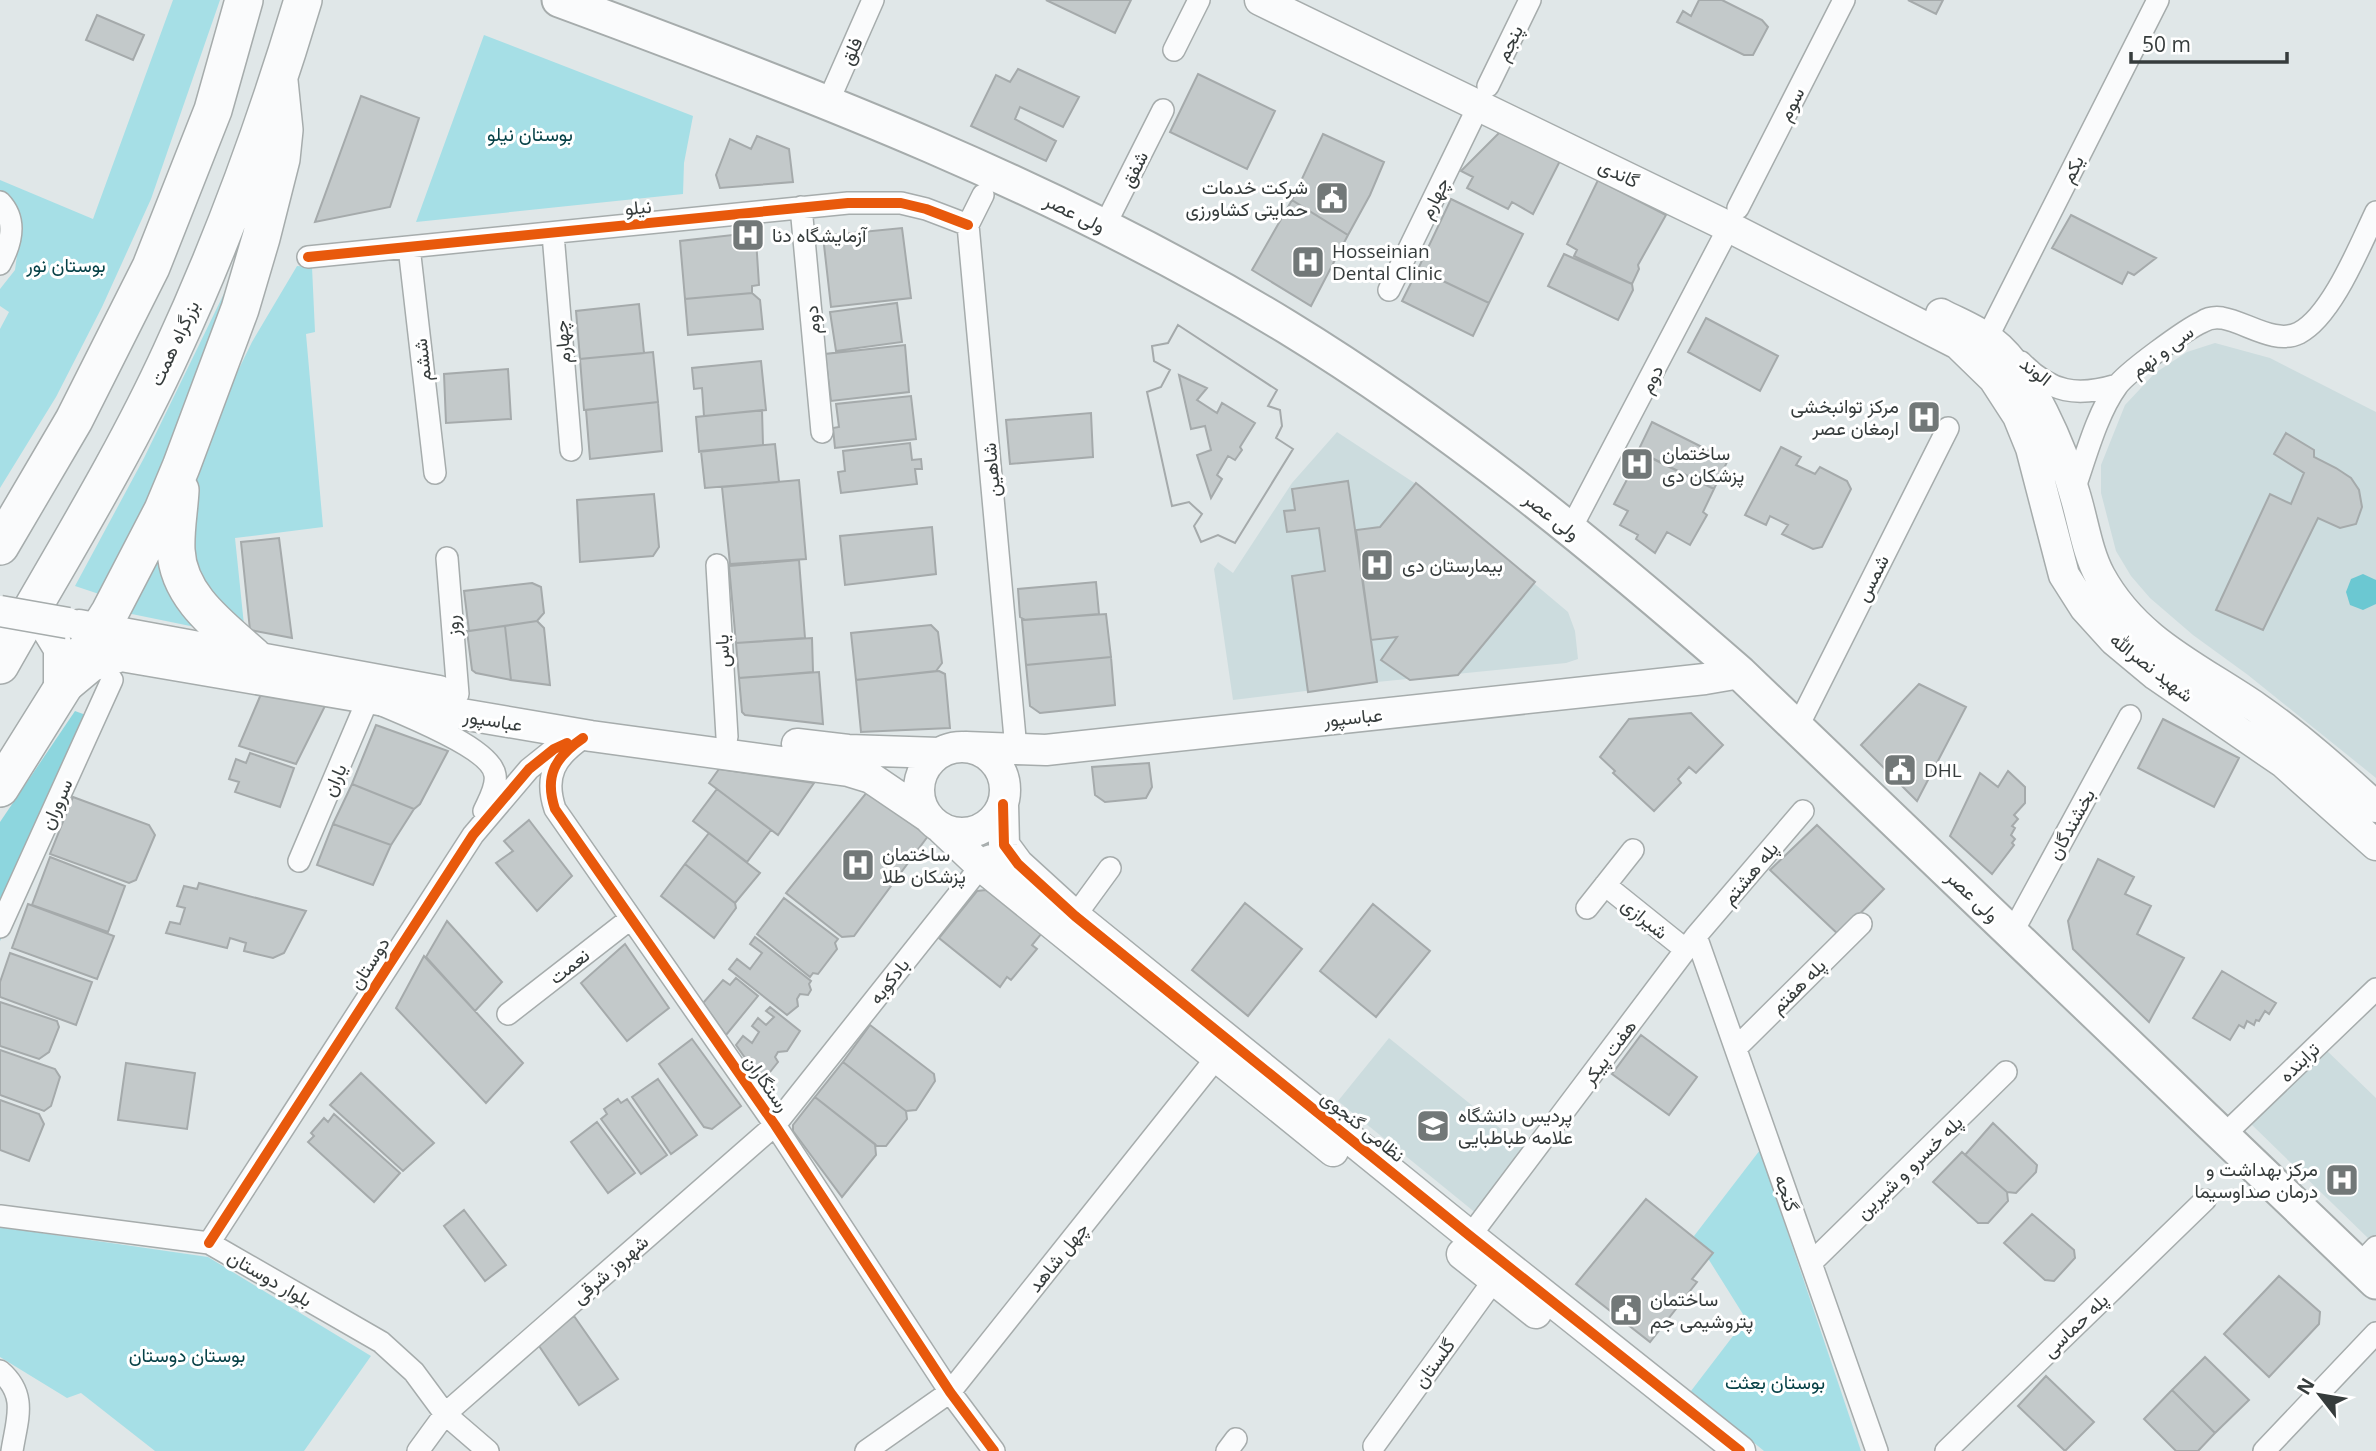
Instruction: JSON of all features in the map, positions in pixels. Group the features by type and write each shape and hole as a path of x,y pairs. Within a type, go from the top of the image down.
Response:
{"highway":[{"path":"0,546 74,420 151,267 213,110 244,0"},
{"name":"بزرگراه همت","path":"0,665 122,449 170,355 217,243 279,81 303,0"},
{"path":"0,788 59,692 69,623 163,510 181,467 240,309 265,225 285,130 279,81"},
{"path":"181,467 176,550 178,568 204,612 253,656"}],"main road":[{"name":"گاندی","path":"1261,0 1483,96 1734,218 1943,334 1985,347"},
{"name":"گاندی","path":"1308,0 1483,96"},
{"name":"ولی عصر","path":"565,1 828,103 989,185 1104,227 1226,292 1347,365 1421,414 1631,578 1740,673 2223,1136 2370,1265"},
{"name":"شهید نصرالله","path":"1985,347 2028,387 2047,419 2074,490 2099,574 2121,608 2174,657 2257,708 2305,744 2376,807"},
{"name":"شهید نصرالله","path":"1985,347 1994,379 2018,416 2031,448 2064,575 2085,608 2114,640 2146,667 2284,763 2376,845"},
{"name":"عباسپور","path":"0,611 253,656 370,689 587,737 848,771 871,778 935,822"},
{"path":"59,692 59,649 69,623"},
{"name":"عباسپور","path":"59,692 92,666 121,656 370,689 458,694 727,737 848,750 1046,750 1705,679 1740,673"},
{"path":"1003,838 1004,800 1005,782 992,758 979,750 953,750 930,761 919,782 922,806 935,822 954,833 978,830 998,815 1004,800 1024,771 1046,750"},
{"name":"نظامی گنجوی","path":"935,822 981,866 1223,1050 1500,1272 1710,1451"},
{"name":"نظامی گنجوی","path":"1003,838 1004,845 1018,864 1223,1050"},
{"name":"نظامی گنجوی","path":"1500,1272 1740,1451"}],"street":[{"name":"فلق","path":"828,103 873,0"},
{"path":"1174,50 1199,0"},
{"name":"پنجم","path":"1483,96 1530,0"},
{"name":"سوم","path":"1734,218 1844,0"},
{"name":"یکم","path":"1985,347 2158,0"},
{"name":"چهارم","path":"1389,290 1483,96"},
{"name":"شفق","path":"1104,227 1163,110"},
{"path":"968,225 989,185"},
{"path":"0,202 9,215 11,235 10,244 0,264"},
{"name":"نیلو","path":"308,257 848,203 901,203 968,225"},
{"name":"دوم","path":"801,207 822,432"},
{"name":"سی و نهم","path":"2074,490 2099,423 2117,385 2182,333 2208,319 2226,319 2283,336 2301,332 2334,296 2376,212"},
{"name":"دوم","path":"1570,530 1734,218"},
{"name":"شاهین","path":"968,225 1016,749"},
{"name":"چهارم","path":"553,234 571,450"},
{"name":"ششم","path":"410,247 435,473"},
{"name":"الوند","path":"1985,347 2011,352 2034,375 2054,387 2080,393 2095,392 2117,385"},
{"name":"شمس","path":"1797,728 1948,428"},
{"name":"روز","path":"447,558 458,694"},
{"name":"یاس","path":"717,565 727,737"},
{"name":"سروران","path":"0,928 112,680"},
{"name":"دوستان","path":"370,689 472,747 491,766 495,774 495,784 473,835"},
{"name":"یاران","path":"299,861 370,689"},
{"name":"بخشندگان","path":"2012,933 2130,716"},
{"name":"دوستان","path":"209,1243 473,835 529,769 554,749 587,737"},
{"name":"رستگاران","path":"587,737 568,749 555,766 550,781 550,794 555,809 775,1125 950,1392 994,1451"},
{"name":"پله هشتم","path":"1691,943 1803,811"},
{"name":"بادکوبه","path":"775,1125 1003,838"},
{"path":"1587,908 1633,850"},
{"path":"1075,916 1110,869"},
{"name":"شیرازی","path":"1605,886 1691,943"},
{"name":"نعمت","path":"508,1014 630,919"},
{"name":"پله هفتم","path":"1736,1048 1861,924"},
{"name":"گنجه","path":"1691,943 1736,1048 1877,1451"},
{"name":"هفت پیکر","path":"1465,1244 1691,943"},
{"name":"ترابنده","path":"2223,1136 2376,989"},
{"name":"چهل شاهد","path":"866,1451 950,1392 1223,1050"},
{"name":"پله خسرو و شیرین","path":"1811,1263 2006,1072"},
{"name":"شهروز شرقی","path":"418,1451 445,1414 775,1125"},
{"name":"پله حماسی","path":"1946,1451 2205,1200"},
{"name":"بلوار دوستان","path":"0,1216 209,1243 381,1342 414,1372 445,1414 488,1451"},
{"name":"گلستان","path":"1374,1446 1500,1272"},
{"path":"2263,1451 2376,1334"},
{"path":"0,1371 15,1388 20,1404 12,1451"}],"shaded area":[{"path":"2215,343 2270,358 2376,412 2376,778 2248,675 2193,635 2150,598 2131,576 2116,551 2101,493 2101,465 2125,405 2155,373 2187,352"},
{"name":"بیمارستان دی","path":"1337,432 1416,484 1568,612 1575,631 1578,659 1566,663 1233,700 1214,569 1218,562 1233,573 1292,483"},
{"path":"2363,574 2376,580 2376,604 2363,610 2350,605 2346,592 2351,579"},
{"path":"75,711 94,718 0,941 0,822"},
{"name":"پردیس دانشگاه علامه طباطبایی","path":"1389,1038 1528,1151 1477,1214 1338,1101"},
{"name":"مرکز بهداشت و درمان صداوسیما","path":"2324,1048 2376,1098 2376,1236 2371,1241 2251,1124"}],"green space":[{"name":"بوستان نور","path":"173,0 220,0 151,199 102,307 56,397 0,488 0,329 9,312 0,306 0,289 15,270 19,240 18,215 0,190 0,180 93,219"},
{"name":"بوستان نیلو","path":"484,35 693,116 684,163 683,194 416,222"},
{"path":"297,266 312,267 315,332 306,334 323,527 235,538 244,625 188,572 187,498 229,389 252,342"},
{"path":"233,275 178,440 102,595 75,586 144,458"},
{"path":"166,525 200,628 122,612"},
{"name":"بوستان بعثت","path":"1760,1150 1861,1451 1764,1451 1691,1391 1746,1319 1694,1236"},
{"name":"بوستان دوستان","path":"0,1227 208,1257 371,1356 304,1451 155,1451 81,1393 67,1398 0,1357"}],"building":[{"path":"1046,0 1131,0 1115,33"},
{"path":"1699,0 1722,0 1762,20 1768,27 1753,55 1744,55 1677,22 1683,11 1691,16"},
{"path":"1908,0 1943,0 1936,14"},
{"path":"97,15 144,35 133,60 86,40"},
{"path":"1018,69 1079,97 1063,127 1020,107 1015,119 1056,141 1046,161 971,126 996,75 1010,82"},
{"path":"1198,74 1275,111 1247,169 1170,132"},
{"path":"361,96 419,118 390,207 315,222"},
{"path":"1503,129 1562,157 1533,214 1512,202 1508,209 1467,188 1473,177 1461,171"},
{"path":"1323,134 1384,162 1348,235 1292,200"},
{"path":"757,136 789,149 793,182 720,188 716,175 730,139 751,149"},
{"path":"1598,180 1666,215 1638,265 1639,269 1632,284 1574,256 1577,250 1567,244"},
{"path":"1451,199 1523,234 1489,303 1418,269"},
{"path":"1292,200 1348,235 1311,306 1252,270"},
{"path":"2071,215 2156,258 2134,275 2128,272 2122,284 2052,248"},
{"path":"902,228 911,298 831,307 824,245 832,235"},
{"path":"750,233 750,239 756,239 759,285 752,286 752,293 685,299 680,241"},
{"path":"1564,254 1632,284 1633,290 1618,320 1548,286"},
{"path":"1418,269 1489,303 1473,336 1402,301"},
{"path":"752,293 760,300 763,329 688,335 685,299"},
{"path":"897,303 902,342 836,351 830,312"},
{"path":"639,304 644,353 580,359 576,311"},
{"path":"1706,318 1778,356 1760,391 1688,352"},
{"path":"1178,325 1277,390 1268,406 1280,410 1282,426 1276,438 1293,449 1235,543 1218,535 1201,542 1194,526 1202,514 1189,502 1172,506 1147,392 1161,387 1170,370 1154,361 1152,346 1168,343","holes":["1179,375 1207,388 1197,400 1217,413 1222,403 1255,423 1235,460 1228,456 1217,475 1222,479 1211,498 1197,455 1211,450 1205,426 1191,429"]},
{"path":"1178,325 1277,390 1268,406 1280,410 1282,426 1276,438 1293,449 1235,543 1218,535 1201,542 1194,526 1202,514 1189,502 1172,506 1147,392 1161,387 1170,370 1154,361 1152,346 1168,343"},
{"path":"905,345 909,392 831,401 825,354"},
{"path":"653,352 658,402 584,410 580,359"},
{"path":"761,361 766,410 704,416 702,388 694,389 692,368"},
{"path":"508,369 511,419 446,423 444,374"},
{"path":"911,396 916,439 835,448 833,428 839,427 836,404"},
{"path":"658,402 662,451 590,459 586,410"},
{"path":"762,410 763,445 699,452 696,417"},
{"path":"1091,413 1093,457 1010,464 1006,420"},
{"path":"1652,422 1728,460 1714,489 1638,451"},
{"path":"2286,433 2314,450 2314,457 2351,478 2359,490 2362,507 2356,524 2340,528 2318,518 2263,630 2216,610 2270,494 2291,504 2304,473 2274,454"},
{"path":"910,443 912,460 921,459 922,469 915,469 917,484 841,493 838,472 845,471 843,451"},
{"path":"775,444 779,482 705,488 701,451"},
{"path":"1781,447 1801,457 1796,465 1815,474 1820,467 1847,481 1851,489 1822,547 1813,549 1782,534 1788,525 1770,516 1766,525 1745,515"},
{"path":"1641,453 1714,489 1703,512 1707,515 1690,545 1667,532 1655,553 1636,539 1638,535 1620,525 1628,511 1614,504"},
{"path":"799,480 806,559 730,564 722,487"},
{"path":"1348,481 1377,682 1308,692 1292,576 1325,571 1319,528 1287,532 1284,511 1295,510 1292,489"},
{"path":"1416,483 1535,582 1458,675 1410,680 1381,660 1397,637 1371,640 1356,530 1380,527"},
{"path":"654,494 659,547 653,556 580,562 577,500"},
{"path":"932,527 936,574 845,585 840,536"},
{"path":"279,538 292,638 250,630 241,542"},
{"path":"799,560 805,638 736,643 729,566"},
{"path":"1096,582 1099,614 1025,620 1020,617 1018,589"},
{"path":"532,583 541,587 544,613 537,621 469,631 464,591"},
{"path":"1106,614 1111,657 1026,665 1022,620"},
{"path":"537,621 544,628 550,685 511,680 505,626"},
{"path":"931,625 938,632 942,663 936,671 856,680 851,633"},
{"path":"505,626 511,680 476,673 472,670 467,631"},
{"path":"812,638 813,672 739,678 736,643"},
{"path":"1111,657 1115,705 1040,713 1030,706 1026,665"},
{"path":"939,671 945,674 950,728 861,732 856,680"},
{"path":"819,672 823,724 745,715 742,712 739,678"},
{"path":"1919,684 1966,707 1917,801 1861,745"},
{"path":"264,687 327,702 296,764 239,746"},
{"path":"1691,713 1723,745 1696,773 1689,767 1678,779 1681,783 1654,811 1613,773 1615,771 1600,757 1629,719"},
{"path":"2163,719 2239,758 2214,807 2138,768"},
{"path":"376,725 448,751 420,804 414,809 352,784"},
{"path":"250,753 294,768 280,807 235,792 239,782 229,779 236,759 246,763"},
{"path":"1149,763 1152,787 1146,798 1105,802 1095,795 1092,767"},
{"path":"719,769 814,783 778,835 709,783"},
{"path":"2008,771 2025,787 2025,803 2014,815 2018,819 2012,826 2015,828 2011,835 2015,839 2012,843 2014,845 1992,874 1950,836 1980,773 1998,787"},
{"path":"352,784 414,809 391,845 333,824"},
{"path":"717,789 771,830 747,862 693,821"},
{"name":"ساختمان پزشکان طلا","path":"867,792 928,836 854,936 842,937 786,893"},
{"path":"73,797 149,825 155,835 136,880 129,883 50,854"},
{"path":"529,820 572,876 537,911 496,863 513,851 504,841"},
{"path":"333,824 391,845 373,885 317,865"},
{"path":"1817,825 1884,889 1839,935 1770,870"},
{"path":"709,833 760,873 735,903 685,864"},
{"path":"50,857 125,886 108,932 32,905"},
{"path":"2098,859 2134,877 2125,894 2151,906 2137,934 2184,958 2149,1022 2073,949 2068,921"},
{"path":"685,864 735,903 736,908 714,938 661,896"},
{"path":"199,883 306,911 284,953 273,958 244,951 246,943 230,938 227,948 166,933 170,922 180,924 185,908 177,906 184,886 197,889"},
{"path":"986,890 1042,933 1032,945 1037,949 1011,980 1007,977 1000,987 939,938 977,891"},
{"path":"784,898 838,939 835,943 837,949 818,974 813,973 810,977 757,934"},
{"path":"1245,903 1302,949 1248,1016 1192,970"},
{"path":"28,904 114,936 97,979 12,948"},
{"path":"1373,904 1430,951 1376,1017 1320,971"},
{"path":"447,921 502,982 475,1011 426,957"},
{"path":"755,937 811,981 808,995 800,994 797,999 798,1006 787,1015 729,969 737,959 750,969 762,953 750,944"},
{"path":"625,944 669,1008 627,1041 581,983"},
{"path":"10,953 92,982 76,1025 0,997 0,982"},
{"path":"424,956 523,1063 486,1103 396,1008"},
{"path":"2222,971 2276,1003 2269,1014 2265,1011 2254,1025 2247,1021 2244,1028 2239,1025 2230,1040 2193,1018"},
{"path":"736,978 758,996 726,1035 703,1003 723,980 730,985"},
{"path":"0,1002 57,1021 59,1027 49,1052 39,1059 0,1046"},
{"path":"770,1007 800,1031 787,1051 778,1052 775,1057 778,1062 762,1082 736,1045 743,1036 752,1043 759,1032 752,1026 758,1018 766,1025 774,1017 766,1011"},
{"path":"870,1025 934,1074 935,1081 916,1110 906,1111 843,1062"},
{"path":"1641,1035 1697,1077 1669,1115 1612,1074"},
{"path":"692,1039 741,1106 712,1129 704,1127 659,1064"},
{"path":"0,1050 55,1069 60,1077 51,1106 44,1111 0,1095"},
{"path":"843,1062 906,1111 907,1119 886,1146 877,1146 815,1097"},
{"path":"126,1063 195,1073 187,1129 118,1120"},
{"path":"361,1073 434,1143 403,1171 330,1105"},
{"path":"658,1079 697,1135 671,1154 632,1097"},
{"path":"815,1097 875,1144 876,1155 842,1197 793,1131 793,1125"},
{"path":"618,1099 621,1103 627,1099 667,1155 641,1174 601,1119 607,1114 604,1109"},
{"path":"0,1100 39,1114 44,1124 29,1161 0,1150"},
{"path":"334,1114 400,1173 374,1202 308,1142 314,1136 311,1133 324,1118 328,1122"},
{"path":"597,1122 635,1173 608,1193 571,1142"},
{"path":"1993,1123 2037,1165 2036,1172 2016,1193 2007,1192 1965,1155"},
{"path":"1962,1152 2007,1192 2008,1201 1988,1223 1978,1223 1933,1182"},
{"path":"1646,1199 1713,1253 1692,1279 1697,1282 1650,1342 1576,1284"},
{"path":"464,1210 506,1265 485,1281 444,1226"},
{"path":"2032,1214 2074,1250 2075,1258 2054,1281 2045,1280 2004,1243"},
{"path":"2279,1276 2320,1312 2319,1324 2269,1377 2224,1334"},
{"path":"574,1316 618,1379 579,1405 537,1343"},
{"path":"2205,1357 2249,1400 2215,1433 2172,1390"},
{"path":"2046,1376 2094,1422 2065,1451 2018,1406"},
{"path":"2172,1390 2215,1433 2198,1451 2176,1451 2144,1419"}],"cycle path":[{"path":"308,257 848,203 901,203 968,225"},
{"path":"583,738 565,752 554,768 551,787 555,809 775,1125 950,1392 994,1451"},
{"path":"209,1243 473,835 529,769 554,749 567,743"},
{"path":"1003,804 1004,845 1018,864 1075,916 1740,1451"}],"place":[{"name":"شرکت خدمات حمایتی کشاورزی","path":"1332,198"},
{"name":"آزمایشگاه دنا","path":"748,235"},
{"name":"Hosseinian Dental Clinic","path":"1308,262"},
{"name":"مرکز توانبخشی ارمغان عصر","path":"1924,417"},
{"name":"ساختمان پزشکان دی","path":"1637,464"},
{"name":"بیمارستان دی","path":"1377,565"},
{"name":"DHL","path":"1900,770"},
{"name":"ساختمان پزشکان طلا","path":"858,865"},
{"name":"پردیس دانشگاه علامه طباطبایی","path":"1433,1126"},
{"name":"مرکز بهداشت و درمان صداوسیما","path":"2342,1180"},
{"name":"ساختمان پتروشیمی جم","path":"1626,1310"}]}
